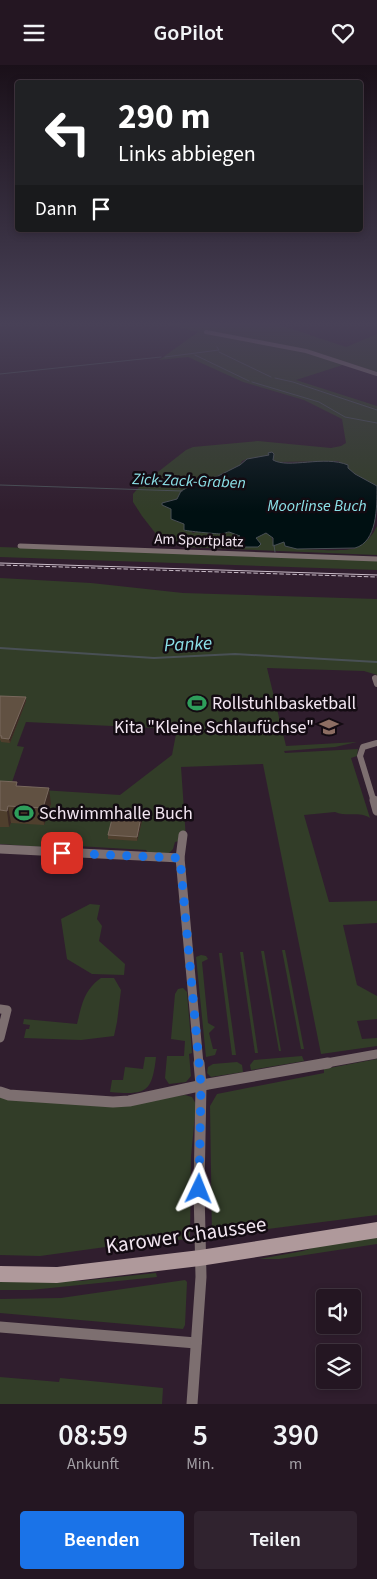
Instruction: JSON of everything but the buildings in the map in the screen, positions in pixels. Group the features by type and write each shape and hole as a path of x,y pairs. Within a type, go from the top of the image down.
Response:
{"main road":[{"name":"Karower Chaussee","path":"0,1274 57,1275 200,1258 377,1230"}],"street":[{"name":"Am Sportplatz","path":"20,546 377,559"},
{"path":"377,743 363,747 360,756 377,811"},
{"path":"183,835 180,858 201,1085 199,1189 201,1277 192,1404"},
{"path":"0,849 180,858"},
{"path":"0,1009 7,1010 0,1038"},
{"path":"0,1092 9,1095 113,1102 129,1101 201,1085 377,1054"},
{"path":"0,1327 196,1343"}],"green space":[{"path":"255,385 313,385 377,406 377,486 355,474 338,461 275,462 270,455 242,461 240,465 181,491 177,499 162,503 162,505 171,509 175,521 184,524 193,533 198,531 221,534 229,532 240,536 244,547 258,547 256,538 266,533 271,536 273,542 284,542 285,546 299,549 351,549 366,542 377,526 377,555 183,547 156,534 133,502 133,494 140,486 186,450 193,447 258,441 331,448 346,443 342,419 304,400"},
{"path":"0,547 377,560 377,570 0,557"},
{"path":"0,578 91,583 183,593 377,599 377,675 364,671 267,668 286,746 357,742 335,747 284,751 285,753 358,749 357,756 351,758 370,818 362,815 335,812 304,815 329,902 377,901 377,923 343,925 357,985 377,996 377,1019 357,1021 362,1039 377,1038 377,1046 321,1054 263,764 181,767 186,839 175,842 173,849 168,854 148,853 146,850 60,845 56,848 0,844","holes":["26,722 177,729 172,755 120,795 10,788 24,747 17,746"]},
{"path":"90,904 100,905 97,919 102,926 99,941 125,964 124,975 92,974 67,959 61,919"},
{"path":"282,950 285,950 304,1049 301,1049"},
{"path":"261,951 264,951 281,1051 279,1051"},
{"path":"240,952 243,952 258,1053 255,1053"},
{"path":"219,953 222,953 236,1055 232,1055"},
{"path":"206,956 208,959 202,962 208,1023 215,1027 209,1033 213,1049 217,1049 215,1055 206,1057 196,957"},
{"path":"101,978 114,978 121,990 114,1036 81,1040 24,1038 26,1029 29,1029 30,1025 23,1024 24,1019 77,1024 87,993"},
{"path":"183,988 187,992 192,1053 189,1054 191,1076 186,1082 169,1084 165,1078 167,1056 184,1056 185,1041 171,1039 175,994 178,989"},
{"path":"302,1056 304,1061 251,1070 250,1065 254,1060"},
{"path":"145,1057 156,1057 152,1078 145,1089 132,1093 110,1092 112,1080 123,1080 125,1067 143,1069"},
{"path":"377,1059 377,1215 212,1236 210,1106 217,1094 324,1073 324,1069"},
{"path":"237,1062 242,1065 243,1072 211,1077 207,1073 208,1067 213,1064"},
{"path":"185,1095 192,1097 196,1104 191,1157 190,1239 113,1246 40,1256 0,1255 0,1097 99,1106"},
{"path":"377,1235 377,1244 279,1259 259,1259 303,1251 331,1242"},
{"path":"156,1273 157,1277 31,1290 0,1290 0,1280 80,1281"},
{"path":"185,1280 187,1282 185,1325 183,1329 0,1313 0,1299 61,1298"},
{"path":"0,1377 59,1382 60,1378 163,1388 162,1404 0,1404"}],"water":[{"name":"Moorlinse Buch","path":"272,452 274,454 273,460 280,462 339,462 348,465 348,468 355,474 377,486 376,514 372,532 368,539 362,545 355,548 297,549 285,546 284,542 273,546 273,538 266,533 256,538 261,544 258,547 244,547 233,539 240,536 229,532 221,534 184,530 184,524 171,519 171,509 162,505 162,503 177,499 181,491 196,483 206,482 240,465 247,459 269,455 268,453"}],"waterway":[{"path":"264,385 319,402 345,417 377,423"},
{"path":"303,385 377,410"},
{"name":"Zick-Zack-Graben","path":"0,485 182,491"},
{"path":"274,545 275,552"},
{"name":"Panke","path":"0,648 154,658 235,654 377,662"}],"tram line":[{"path":"0,563 377,575"}],"railway":[{"path":"0,565 377,577"}],"place":[{"name":"Rollstuhlbasketball","path":"197,703"},
{"name":"Kita \"Kleine Schlaufüchse\"","path":"329,727"},
{"name":"Schwimmhalle Buch","path":"24,813"}],"route":[{"path":"62,853 180,858 201,1085 199,1189"}]}
